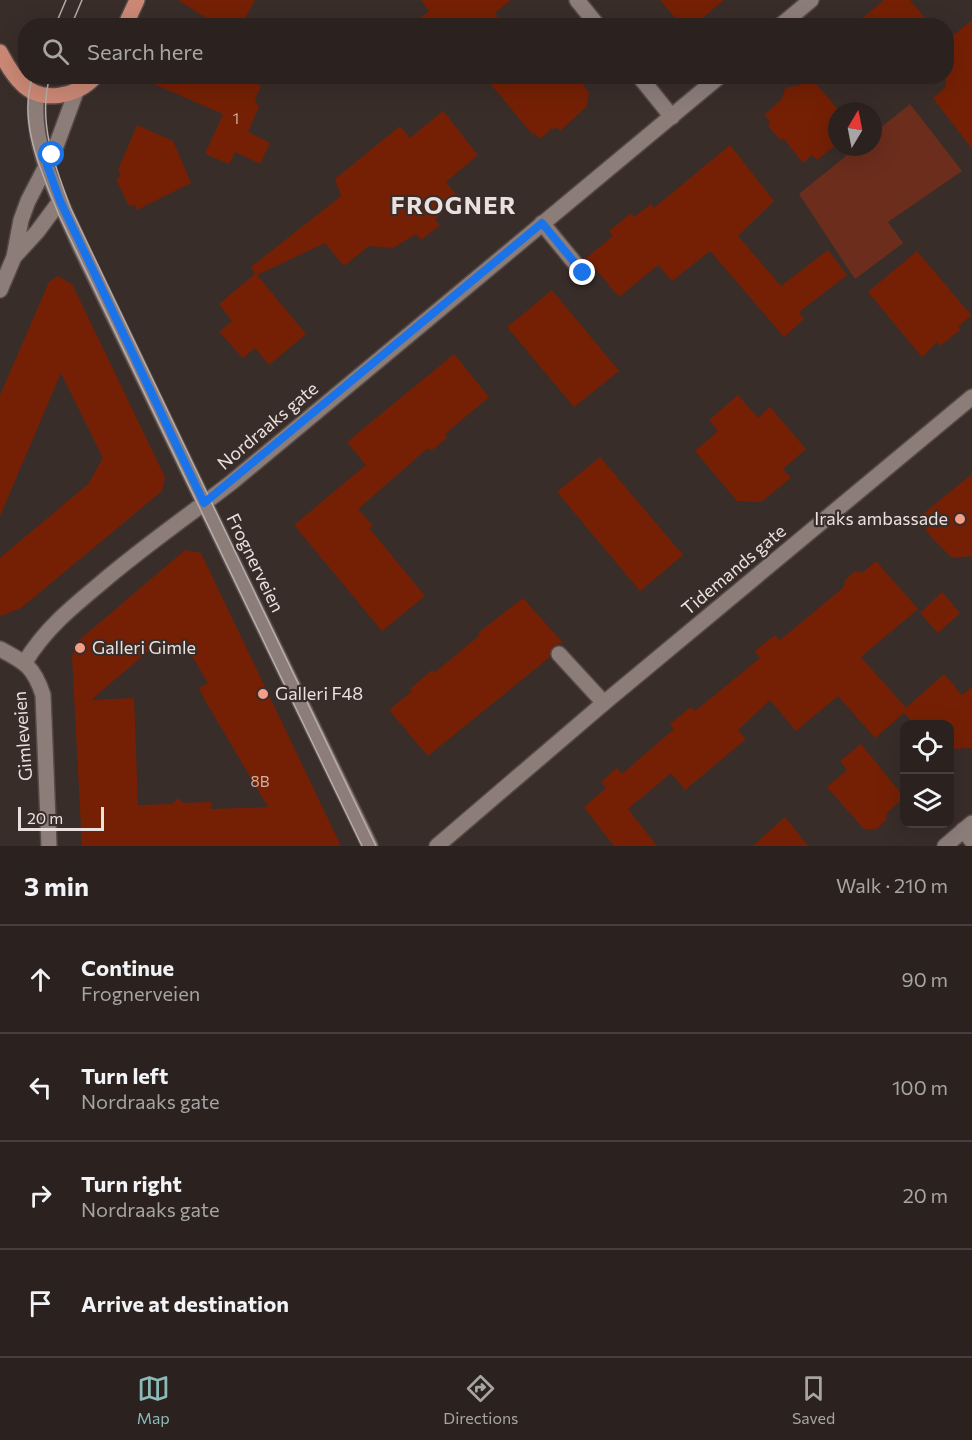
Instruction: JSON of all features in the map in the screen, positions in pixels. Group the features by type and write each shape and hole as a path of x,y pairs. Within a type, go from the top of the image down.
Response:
{"main road":[{"path":"129,18 137,0"},
{"path":"0,52 18,79"},
{"path":"23,84 37,93 62,95 76,92 86,84"}],"street":[{"path":"577,0 592,18"},
{"path":"790,18 811,0"},
{"path":"645,84 672,117"},
{"name":"Nordraaks gate","path":"25,662 38,641 56,620 157,535 204,503 711,84"},
{"path":"0,290 14,257 21,220 47,165 76,92"},
{"name":"Frognerveien","path":"37,93 35,117 47,165 60,201 370,846"},
{"path":"14,257 60,201"},
{"path":"542,223 583,273"},
{"name":"Tidemands gate","path":"437,846 604,703 972,397"},
{"path":"0,649 25,662"},
{"path":"559,654 604,703"},
{"name":"Gimleveien","path":"25,662 37,678 43,695 48,846"},
{"path":"945,846 969,832"}],"shaded area":[{"path":"910,104 962,171 888,222 903,243 855,279 799,194 846,156 882,156 882,127"}],"building":[{"path":"178,0 255,0 245,18 206,18"},
{"path":"421,0 511,0 495,13 498,18 420,18 429,11"},
{"path":"660,0 724,0 703,18 675,18"},
{"path":"884,0 910,0 925,18 863,18"},
{"path":"972,20 972,149 933,98 946,87 946,84 954,84 954,35"},
{"path":"154,84 257,84 261,86 255,100 259,107 248,132 270,143 260,164 235,152 229,164 205,154 223,114"},
{"path":"491,84 582,84 589,92 587,106 560,131 556,127 553,130 552,128 540,139 535,133 533,135"},
{"path":"801,84 816,84 832,102 828,102 828,151 817,160 812,155 803,163 784,139 780,139 768,126 770,121 764,115 782,99 785,88"},
{"path":"443,111 478,155 446,182 457,196 440,209 443,212 435,219 440,225 421,240 416,234 393,248 369,246 344,266 325,243 257,275 306,334 269,365 255,348 243,358 219,332 232,321 219,304 255,274 251,267 341,196 335,179 400,126 410,138"},
{"path":"137,125 173,141 191,183 137,210 135,205 129,206 116,179 121,176 118,170"},
{"path":"730,145 774,201 738,236 781,286 828,250 847,275 799,312 804,319 784,337 710,251 672,281 658,265 619,297 586,258 613,236 609,231 631,213 634,217 651,204 654,208"},
{"path":"917,251 971,315 958,327 960,330 940,346 937,342 922,357 868,292"},
{"path":"58,276 72,284 165,477 162,491 21,608 0,616 0,558 88,484 103,458 61,373 0,516 0,395 49,282"},
{"path":"552,290 619,371 574,407 507,327"},
{"path":"454,354 489,397 445,434 447,438 431,451 428,448 358,509 373,526 369,528 425,596 382,631 294,525 366,465 347,442"},
{"path":"738,395 758,418 770,407 806,449 783,469 791,478 761,502 737,501 695,451 718,431 709,420"},
{"path":"600,457 683,555 640,591 557,492"},
{"path":"972,474 972,556 952,558 930,536 918,518"},
{"path":"185,550 201,553 341,846 82,846 72,656 77,642","holes":["158,643 192,656 208,683 199,688 206,702 268,807 211,809 211,802 183,803 178,798 172,804 138,805 134,698 91,700"]},
{"path":"876,561 918,609 861,657 906,708 944,674 962,695 972,687 972,748 954,749 954,720 910,720 904,713 875,738 838,696 796,731 770,700 738,730 746,739 685,790 671,773 628,809 657,846 614,846 584,807 606,788 601,782 617,768 622,774 674,729 670,724 691,707 695,711 760,658 755,651 775,635 780,640 844,587 845,580 855,571 862,573"},
{"path":"942,592 960,613 938,633 920,613"},
{"path":"523,598 563,643 553,646 550,657 428,756 389,710 432,670 434,673 480,635 478,633"},
{"path":"861,744 900,792 900,801 887,813 886,820 876,829 864,829 827,787 847,770 840,761"},
{"path":"785,817 808,846 753,846"}],"tram line":[{"path":"58,18 66,0"},
{"path":"74,18 82,0"},
{"path":"31,84 28,111 30,129 39,165 59,215 362,846"},
{"path":"49,84 46,110 50,144 71,209 376,846"}],"place":[{"name":"Iraks ambassade","path":"960,519"},
{"name":"Galleri Gimle","path":"80,648"},
{"name":"Galleri F48","path":"263,694"}],"district":[{"name":"FROGNER","path":"454,206"}],"route":[{"path":"52,155 47,165 60,201 204,503 542,223 583,273"}]}
